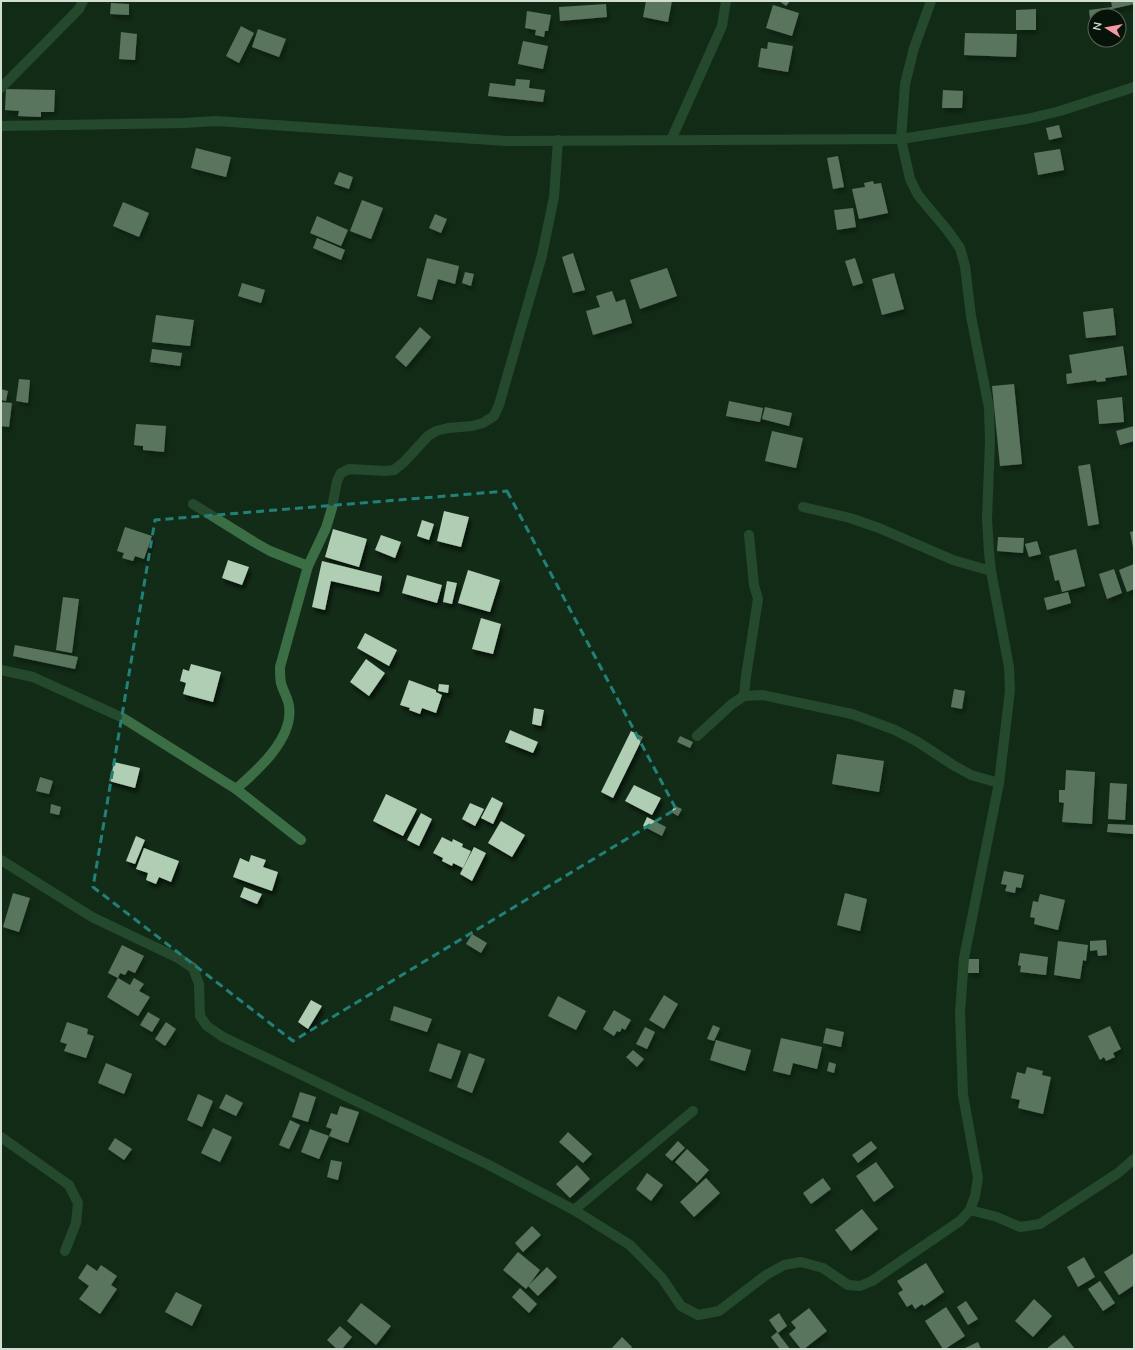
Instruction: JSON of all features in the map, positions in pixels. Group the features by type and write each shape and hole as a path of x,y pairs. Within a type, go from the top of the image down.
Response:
{"street":[{"path":"1,88 79,9 83,1"},
{"path":"671,140 722,26 726,1"},
{"path":"1,860 92,917 178,958 192,968 200,984 200,1016 207,1026 223,1037 489,1165 574,1210 630,1245 662,1278 681,1306 698,1315 719,1311 766,1275 784,1265 800,1262 823,1268 848,1285 860,1286 872,1281 960,1221 970,1210 975,1196 978,1178 963,1095 960,1013 964,958 999,783 1010,690 1009,667 991,571 987,519 990,441 989,408 971,316 965,266 960,248 918,194 910,179 901,139 905,84 914,48 931,1"},
{"path":"1,126 184,123 216,121 506,140 901,139 1027,119 1060,111 1134,87"},
{"path":"236,789 258,770 281,741 289,723 290,705 280,682 280,667 308,566 326,528 332,508 337,481 341,473 349,469 394,470 404,462 428,436 436,431 448,428 472,426 483,423 494,416 499,405 542,255 554,197 558,140"},
{"path":"193,504 270,551 308,566"},
{"path":"803,507 850,518 879,528 953,560 991,571"},
{"path":"744,696 758,599 754,585 749,535"},
{"path":"1,670 33,677 123,718 236,789 301,840"},
{"path":"697,736 732,704 744,696 762,695 852,714 895,730 918,742 971,775 999,783"},
{"path":"574,1210 693,1111"},
{"path":"1,1137 69,1185 78,1203 76,1223 65,1251"},
{"path":"970,1210 997,1217 1020,1227 1040,1224 1118,1173 1134,1159"}],"highlighted area":[{"path":"507,491 676,809 293,1041 93,887 155,520"}],"building":[{"path":"646,1 672,1 668,22 643,17"},
{"path":"779,1 790,1 786,6"},
{"path":"1111,1 1134,1 1134,4 1116,8 1104,8 1112,7"},
{"path":"111,3 129,4 129,15 110,14"},
{"path":"606,4 607,17 560,21 559,7"},
{"path":"773,5 799,13 792,36 766,28"},
{"path":"1036,9 1036,30 1016,30 1016,10"},
{"path":"527,11 551,15 548,31 545,31 544,37 535,35 536,30 525,28"},
{"path":"241,26 254,33 239,63 226,56"},
{"path":"258,29 286,39 279,57 252,47"},
{"path":"121,32 137,34 135,60 119,59"},
{"path":"965,33 1017,34 1016,57 964,55"},
{"path":"523,41 548,46 543,69 518,64"},
{"path":"768,42 793,46 788,72 758,67 761,48 767,49"},
{"path":"516,79 530,80 529,88 545,90 543,102 488,96 490,83 515,86"},
{"path":"6,89 55,90 54,112 41,112 41,117 18,116 19,111 5,110"},
{"path":"943,90 963,91 962,108 942,108"},
{"path":"1059,125 1062,137 1049,140 1046,128"},
{"path":"196,148 231,157 226,177 191,168"},
{"path":"1060,149 1064,170 1038,175 1034,153"},
{"path":"838,156 844,187 833,189 827,158"},
{"path":"339,172 353,177 349,189 334,184"},
{"path":"873,181 874,184 881,183 888,213 859,219 852,189 865,187 864,183"},
{"path":"362,200 383,208 371,239 350,231"},
{"path":"123,202 149,213 139,237 113,226"},
{"path":"853,208 856,227 837,230 834,210"},
{"path":"435,214 447,219 441,233 429,228"},
{"path":"317,216 348,230 341,246 310,233"},
{"path":"317,238 345,250 341,260 313,248"},
{"path":"573,253 585,290 573,293 562,257"},
{"path":"427,258 459,266 455,284 438,279 432,300 417,296"},
{"path":"855,258 863,283 853,286 845,261"},
{"path":"667,268 677,296 640,309 630,280"},
{"path":"465,272 474,274 471,286 462,283"},
{"path":"894,273 904,309 882,315 872,279"},
{"path":"242,283 265,290 261,303 238,296"},
{"path":"612,291 616,302 625,299 632,323 593,335 586,311 600,307 596,296"},
{"path":"1113,308 1116,335 1086,338 1083,312"},
{"path":"156,315 194,320 190,346 152,342"},
{"path":"420,327 431,337 406,367 395,357"},
{"path":"1123,346 1127,375 1105,378 1106,381 1097,382 1096,380 1067,384 1066,374 1072,373 1069,355"},
{"path":"152,349 182,353 180,366 150,362"},
{"path":"19,379 30,380 28,403 16,401"},
{"path":"1014,384 1022,464 1000,466 992,386"},
{"path":"1,389 8,391 6,401 1,400"},
{"path":"1122,397 1124,422 1099,424 1097,400"},
{"path":"729,401 763,408 760,422 726,416"},
{"path":"1,402 12,403 9,427 1,426"},
{"path":"765,407 792,413 789,426 762,419"},
{"path":"136,424 166,426 164,452 143,450 143,446 134,445"},
{"path":"1134,426 1134,441 1120,445 1116,431"},
{"path":"772,431 803,438 796,468 765,461"},
{"path":"1090,464 1099,524 1088,526 1078,466"},
{"path":"444,511 469,517 461,547 437,541"},
{"path":"422,520 434,524 429,540 417,536"},
{"path":"125,527 152,536 144,559 135,556 133,561 122,558 124,553 117,551"},
{"path":"333,529 367,539 359,567 325,557"},
{"path":"1134,531 1134,547 1133,547 1130,532"},
{"path":"381,535 401,542 395,558 375,550"},
{"path":"998,537 1024,538 1023,553 997,551"},
{"path":"1037,541 1041,554 1029,557 1025,544"},
{"path":"1076,549 1085,586 1062,592 1059,580 1055,581 1049,556"},
{"path":"228,560 249,567 242,585 222,578"},
{"path":"322,561 382,576 379,592 331,581 325,610 312,607"},
{"path":"1134,564 1134,589 1127,592 1119,570"},
{"path":"1114,569 1122,593 1107,599 1099,574"},
{"path":"468,570 500,580 490,612 458,603"},
{"path":"407,575 442,585 437,603 402,593"},
{"path":"447,581 457,583 452,604 443,602"},
{"path":"1068,592 1071,603 1047,610 1044,598"},
{"path":"63,597 79,599 72,653 56,650"},
{"path":"481,618 501,624 493,654 472,649"},
{"path":"365,633 397,650 389,666 357,648"},
{"path":"15,645 78,657 75,669 13,656"},
{"path":"366,659 385,673 369,696 350,682"},
{"path":"191,664 221,672 213,702 183,694 186,683 180,681 183,669 189,671"},
{"path":"409,680 436,690 436,692 442,695 436,713 422,708 420,714 409,710 410,708 400,705"},
{"path":"439,684 449,685 448,693 438,691"},
{"path":"954,689 965,691 962,709 951,707"},
{"path":"534,708 544,710 541,726 532,724"},
{"path":"510,730 538,742 533,753 505,742"},
{"path":"631,731 643,737 613,798 601,792"},
{"path":"680,736 693,742 690,748 677,742"},
{"path":"837,754 884,761 879,792 832,784"},
{"path":"114,762 140,768 135,788 109,781"},
{"path":"1066,770 1095,772 1092,824 1062,822 1064,803 1059,802 1059,790 1065,790"},
{"path":"40,777 53,781 49,794 36,791"},
{"path":"1110,783 1127,784 1125,820 1108,819"},
{"path":"634,785 661,798 652,815 625,801"},
{"path":"386,794 417,809 403,836 373,821"},
{"path":"492,797 503,803 493,824 481,818"},
{"path":"470,803 484,809 475,826 462,819"},
{"path":"51,804 61,807 59,815 50,813"},
{"path":"675,806 682,809 678,816 671,812"},
{"path":"421,813 432,819 419,846 407,840"},
{"path":"647,817 666,827 662,836 643,826"},
{"path":"501,821 525,835 512,857 488,843"},
{"path":"1108,824 1134,825 1133,834 1107,832"},
{"path":"136,836 145,840 135,864 126,861"},
{"path":"442,837 452,842 453,839 463,844 462,847 471,851 463,868 453,863 452,866 442,861 443,858 433,853"},
{"path":"474,847 486,853 472,881 460,874"},
{"path":"144,848 179,861 171,882 159,877 156,884 146,880 148,873 136,869"},
{"path":"251,855 266,860 263,867 278,872 272,891 233,877 240,858 249,862"},
{"path":"1004,871 1024,875 1021,888 1016,887 1015,893 1005,891 1007,885 1001,884"},
{"path":"244,887 262,894 257,904 240,897"},
{"path":"13,893 30,898 19,932 3,927"},
{"path":"845,893 867,899 860,931 837,925"},
{"path":"1040,894 1065,900 1058,930 1034,924 1035,918 1030,917 1033,901 1038,902"},
{"path":"472,934 487,943 481,953 466,944"},
{"path":"1106,940 1107,955 1098,956 1097,950 1090,951 1090,941"},
{"path":"1058,941 1088,945 1086,961 1083,960 1080,979 1054,975"},
{"path":"122,945 144,956 135,973 128,970 125,975 120,973 118,978 108,973"},
{"path":"1020,953 1048,957 1046,975 1020,972 1021,966 1018,965"},
{"path":"968,959 979,959 979,973 968,973"},
{"path":"118,978 130,985 134,978 144,984 139,991 150,997 138,1016 107,997"},
{"path":"664,995 678,1004 664,1029 649,1020"},
{"path":"558,996 586,1011 576,1030 548,1016"},
{"path":"311,1000 322,1006 308,1029 298,1022"},
{"path":"394,1006 432,1019 427,1032 390,1020"},
{"path":"614,1010 631,1020 625,1030 622,1028 620,1032 617,1031 614,1036 603,1029"},
{"path":"148,1012 160,1019 152,1032 140,1025"},
{"path":"67,1022 88,1029 87,1034 94,1036 86,1058 64,1051 67,1044 60,1042"},
{"path":"166,1022 176,1029 165,1046 155,1039"},
{"path":"713,1025 720,1028 714,1041 707,1039"},
{"path":"1110,1026 1121,1049 1113,1053 1115,1057 1106,1061 1104,1057 1100,1060 1088,1036"},
{"path":"645,1027 655,1032 647,1049 636,1044"},
{"path":"826,1028 844,1032 841,1047 823,1043"},
{"path":"781,1038 822,1047 817,1069 793,1063 790,1075 773,1071"},
{"path":"716,1040 751,1050 745,1071 710,1060"},
{"path":"438,1043 461,1051 451,1079 429,1071"},
{"path":"633,1050 644,1059 637,1067 626,1057"},
{"path":"469,1053 485,1059 472,1093 457,1087"},
{"path":"829,1062 836,1064 834,1073 827,1071"},
{"path":"106,1063 132,1074 124,1094 98,1083"},
{"path":"1027,1067 1043,1071 1042,1075 1051,1077 1043,1114 1018,1108 1020,1100 1011,1098 1017,1072 1025,1074"},
{"path":"300,1092 316,1097 308,1122 292,1117"},
{"path":"198,1094 213,1101 202,1127 187,1120"},
{"path":"226,1094 243,1103 236,1116 219,1108"},
{"path":"340,1106 359,1112 348,1143 329,1136 332,1129 326,1127 331,1113 337,1115"},
{"path":"290,1120 300,1125 289,1149 279,1145"},
{"path":"213,1128 232,1137 220,1162 201,1153"},
{"path":"310,1129 329,1136 319,1159 301,1152"},
{"path":"568,1132 592,1154 583,1163 559,1142"},
{"path":"115,1138 132,1149 124,1160 108,1149"},
{"path":"678,1141 685,1148 672,1161 665,1155"},
{"path":"871,1141 877,1148 858,1163 852,1155"},
{"path":"687,1149 709,1170 697,1183 675,1162"},
{"path":"331,1160 342,1162 338,1180 327,1177"},
{"path":"876,1162 894,1187 874,1202 856,1176"},
{"path":"577,1165 590,1179 570,1198 556,1184"},
{"path":"647,1173 663,1185 651,1201 636,1189"},
{"path":"706,1178 720,1193 694,1217 680,1202"},
{"path":"823,1178 831,1189 811,1204 803,1193"},
{"path":"862,1209 878,1229 851,1251 835,1230"},
{"path":"532,1226 541,1235 523,1252 515,1243"},
{"path":"518,1252 540,1270 526,1289 503,1270"},
{"path":"1134,1253 1134,1285 1119,1295 1104,1272"},
{"path":"1084,1257 1095,1277 1078,1287 1067,1267"},
{"path":"926,1263 944,1292 924,1306 922,1304 915,1309 912,1304 907,1307 898,1293 903,1290 897,1281"},
{"path":"87,1264 97,1271 101,1265 117,1276 111,1285 117,1289 100,1314 79,1299 89,1286 78,1278"},
{"path":"547,1267 557,1277 538,1296 528,1286"},
{"path":"1100,1281 1115,1303 1103,1311 1088,1289"},
{"path":"520,1288 537,1304 529,1313 512,1297"},
{"path":"176,1292 202,1305 192,1326 165,1312"},
{"path":"1034,1299 1052,1316 1033,1337 1015,1321"},
{"path":"966,1301 978,1319 968,1325 957,1307"},
{"path":"361,1303 391,1326 376,1345 347,1321"},
{"path":"946,1307 965,1336 943,1349 925,1321"},
{"path":"809,1308 827,1331 804,1349 801,1349 789,1334 796,1328 791,1322"},
{"path":"779,1313 787,1326 778,1333 769,1320"},
{"path":"340,1326 352,1337 342,1349 337,1349 327,1340"},
{"path":"777,1332 790,1349 780,1349 771,1337"},
{"path":"1064,1335 1075,1349 1046,1349"},
{"path":"622,1337 632,1347 630,1349 611,1349"},
{"path":"978,1342 981,1349 963,1349"}]}
